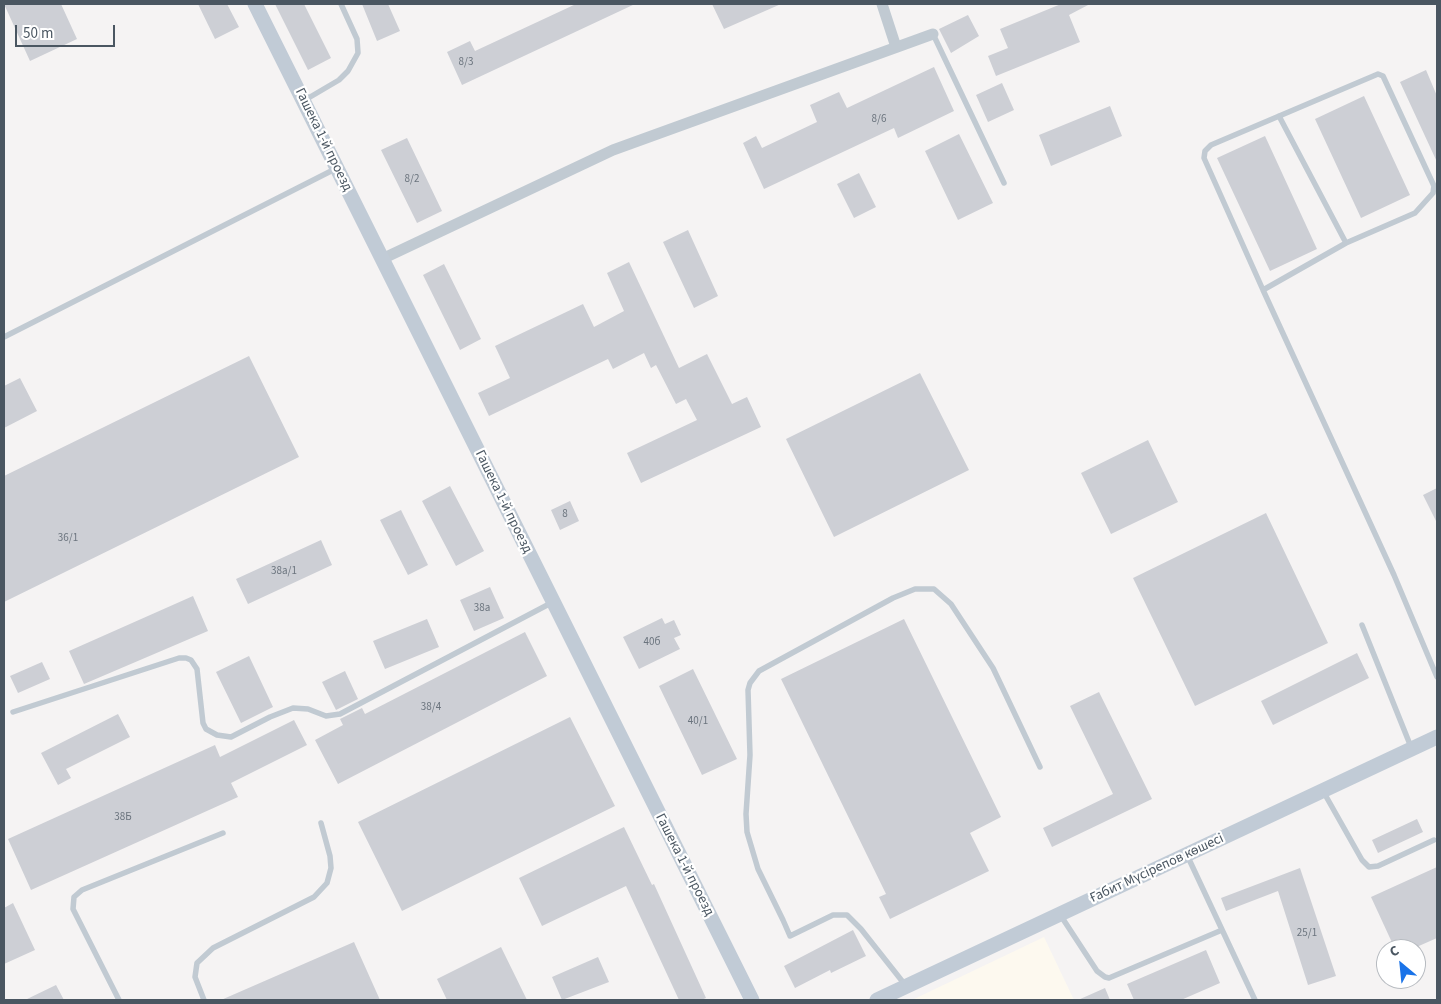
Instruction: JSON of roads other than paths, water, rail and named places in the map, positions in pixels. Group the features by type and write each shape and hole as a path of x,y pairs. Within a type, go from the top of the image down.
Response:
{"main road":[{"name":"Гашека 1-й проезд","path":"255,4 752,1000"},
{"name":"Ғабит Мүсірепов көшесі","path":"877,1000 1437,737"}],"street":[{"path":"882,4 896,47"},
{"path":"382,258 613,150 933,34"}],"lane":[{"path":"303,101 339,80 348,71 358,53 357,39 341,4"},
{"path":"933,34 1004,183"},
{"path":"1263,290 1346,243 1415,213 1433,193 1434,186 1387,81 1378,74 1211,145 1205,151 1204,158 1263,290 1394,575 1437,677"},
{"path":"1280,116 1346,243"},
{"path":"4,337 337,168"},
{"path":"906,987 861,928 847,915 833,915 790,936 758,870 747,832 746,814 750,755 748,690 750,683 759,671 893,598 915,589 934,589 951,604 993,668 1040,767"},
{"path":"13,712 179,658 186,658 191,660 196,669 203,723 206,729 217,735 231,737 270,717 293,708 308,709 326,716 340,714 553,602"},
{"path":"1362,625 1412,749"},
{"path":"1323,791 1362,860 1369,867 1378,866 1434,840"},
{"path":"204,1000 196,977 197,963 213,948 314,897 327,883 331,868 330,856 320,823"},
{"path":"119,1000 75,914 72,904 74,897 82,890 224,833"},
{"path":"1187,855 1256,1000"},
{"path":"1060,914 1097,971 1109,978 1222,930"}]}
